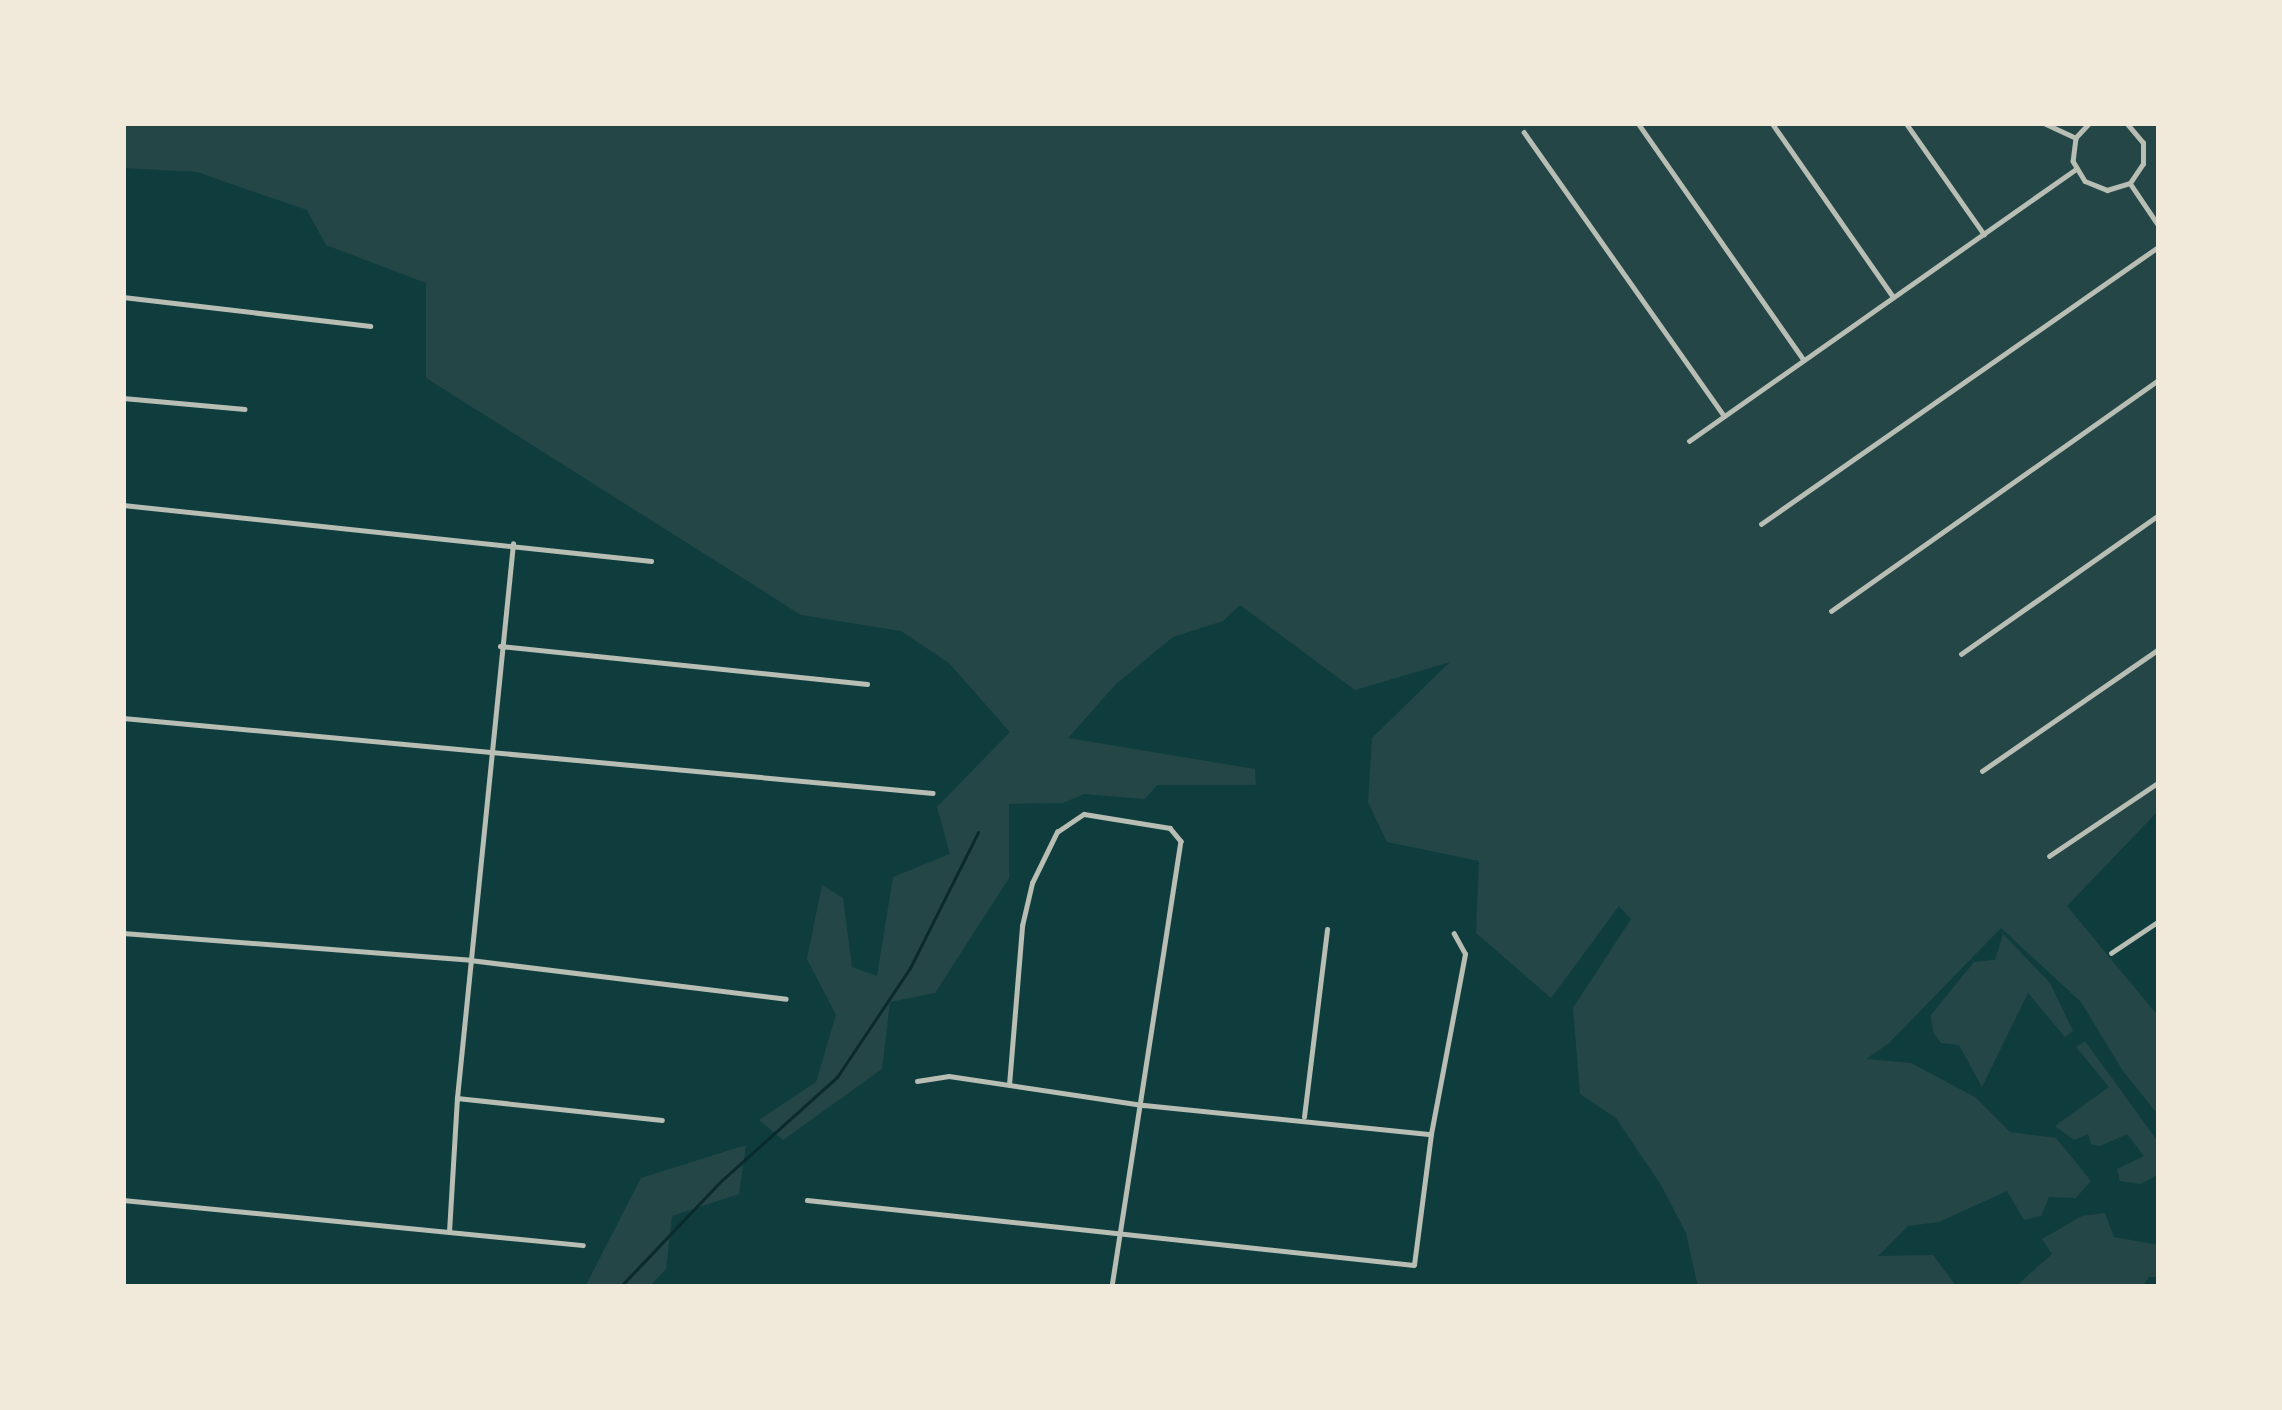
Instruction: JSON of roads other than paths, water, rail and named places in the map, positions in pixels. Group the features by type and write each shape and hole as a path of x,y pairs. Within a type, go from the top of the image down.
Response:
{"street":[{"path":"1638,123 1804,361"},
{"path":"1772,123 1894,297"},
{"path":"1906,123 1984,234"},
{"path":"2044,123 2076,138"},
{"path":"2090,123 2076,138 2076,169 2096,188 2130,183"},
{"path":"2126,123 2137,133 2144,153 2130,183"},
{"path":"1525,132 1724,416"},
{"path":"1689,441 2076,169"},
{"path":"2130,183 2159,226"},
{"path":"1761,524 2159,246"},
{"path":"123,297 370,326"},
{"path":"1831,610 2159,380"},
{"path":"123,398 245,410"},
{"path":"123,505 651,561"},
{"path":"1961,654 2159,515"},
{"path":"449,1232 457,1098 513,544"},
{"path":"500,646 868,684"},
{"path":"1982,771 2159,649"},
{"path":"123,718 933,793"},
{"path":"2049,856 2159,782"},
{"path":"1009,1084 1022,926 1032,884 1057,832 1084,814 1171,828 1181,841 1144,1105 1112,1287"},
{"path":"2111,953 2159,920"},
{"path":"1304,1118 1327,928"},
{"path":"123,933 470,960 786,999"},
{"path":"807,1200 1119,1238 1414,1265 1431,1134 1465,954 1454,934"},
{"path":"917,1081 950,1076 1144,1105 1431,1134"},
{"path":"457,1098 662,1120"},
{"path":"123,1200 583,1245"}],"waterway":[{"path":"620,1287 721,1181 837,1077 910,968 978,832"}]}
